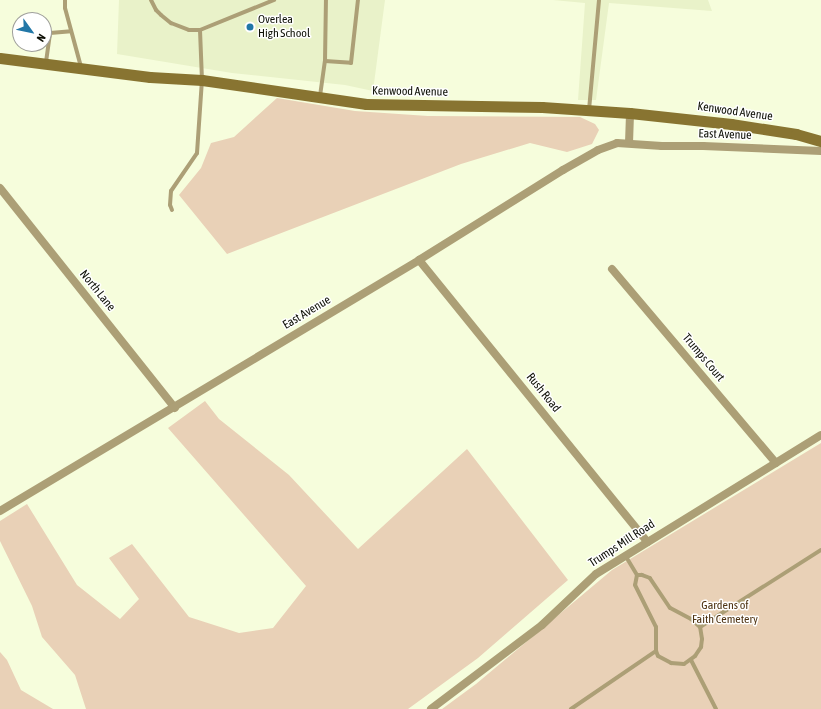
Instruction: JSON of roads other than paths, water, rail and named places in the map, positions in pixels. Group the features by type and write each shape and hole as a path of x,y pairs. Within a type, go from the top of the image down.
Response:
{"main road":[{"name":"Kenwood Avenue","path":"0,58 81,67 150,77 202,80 366,104 542,107 589,110 731,124 796,134 821,140"}],"street":[{"path":"628,143 630,114"},
{"name":"East Avenue","path":"0,511 174,408 236,368 419,260 563,170 598,150 617,143 628,143 662,146 703,146 821,151"},
{"name":"North Lane","path":"0,188 174,408"},
{"name":"Rush Road","path":"419,260 647,542"},
{"name":"Trumps Court","path":"612,268 776,463"},
{"name":"Trumps Mill Road","path":"432,709 542,625 596,574 624,555 821,435"}],"lane":[{"path":"65,0 65,8 81,67"},
{"path":"151,0 156,10 171,23 189,30 200,30 274,0"},
{"path":"320,98 325,61 326,0"},
{"path":"325,61 351,63 358,0"},
{"path":"589,110 599,0"},
{"path":"172,210 170,205 171,190 197,153 202,80 200,30"},
{"path":"52,32 71,31"},
{"path":"46,63 47,52"},
{"path":"700,627 821,550"},
{"path":"624,555 637,575 635,585 656,626 656,651 658,656 671,663 684,664 691,660 701,647 702,633 700,627 691,619 670,608 650,578 637,575"},
{"path":"571,709 656,651"},
{"path":"691,660 716,709"}],"place":[{"name":"Overlea High School","path":"250,27"}],"park label":[{"name":"Gardens of Faith Cemetery","path":"725,613"}]}
